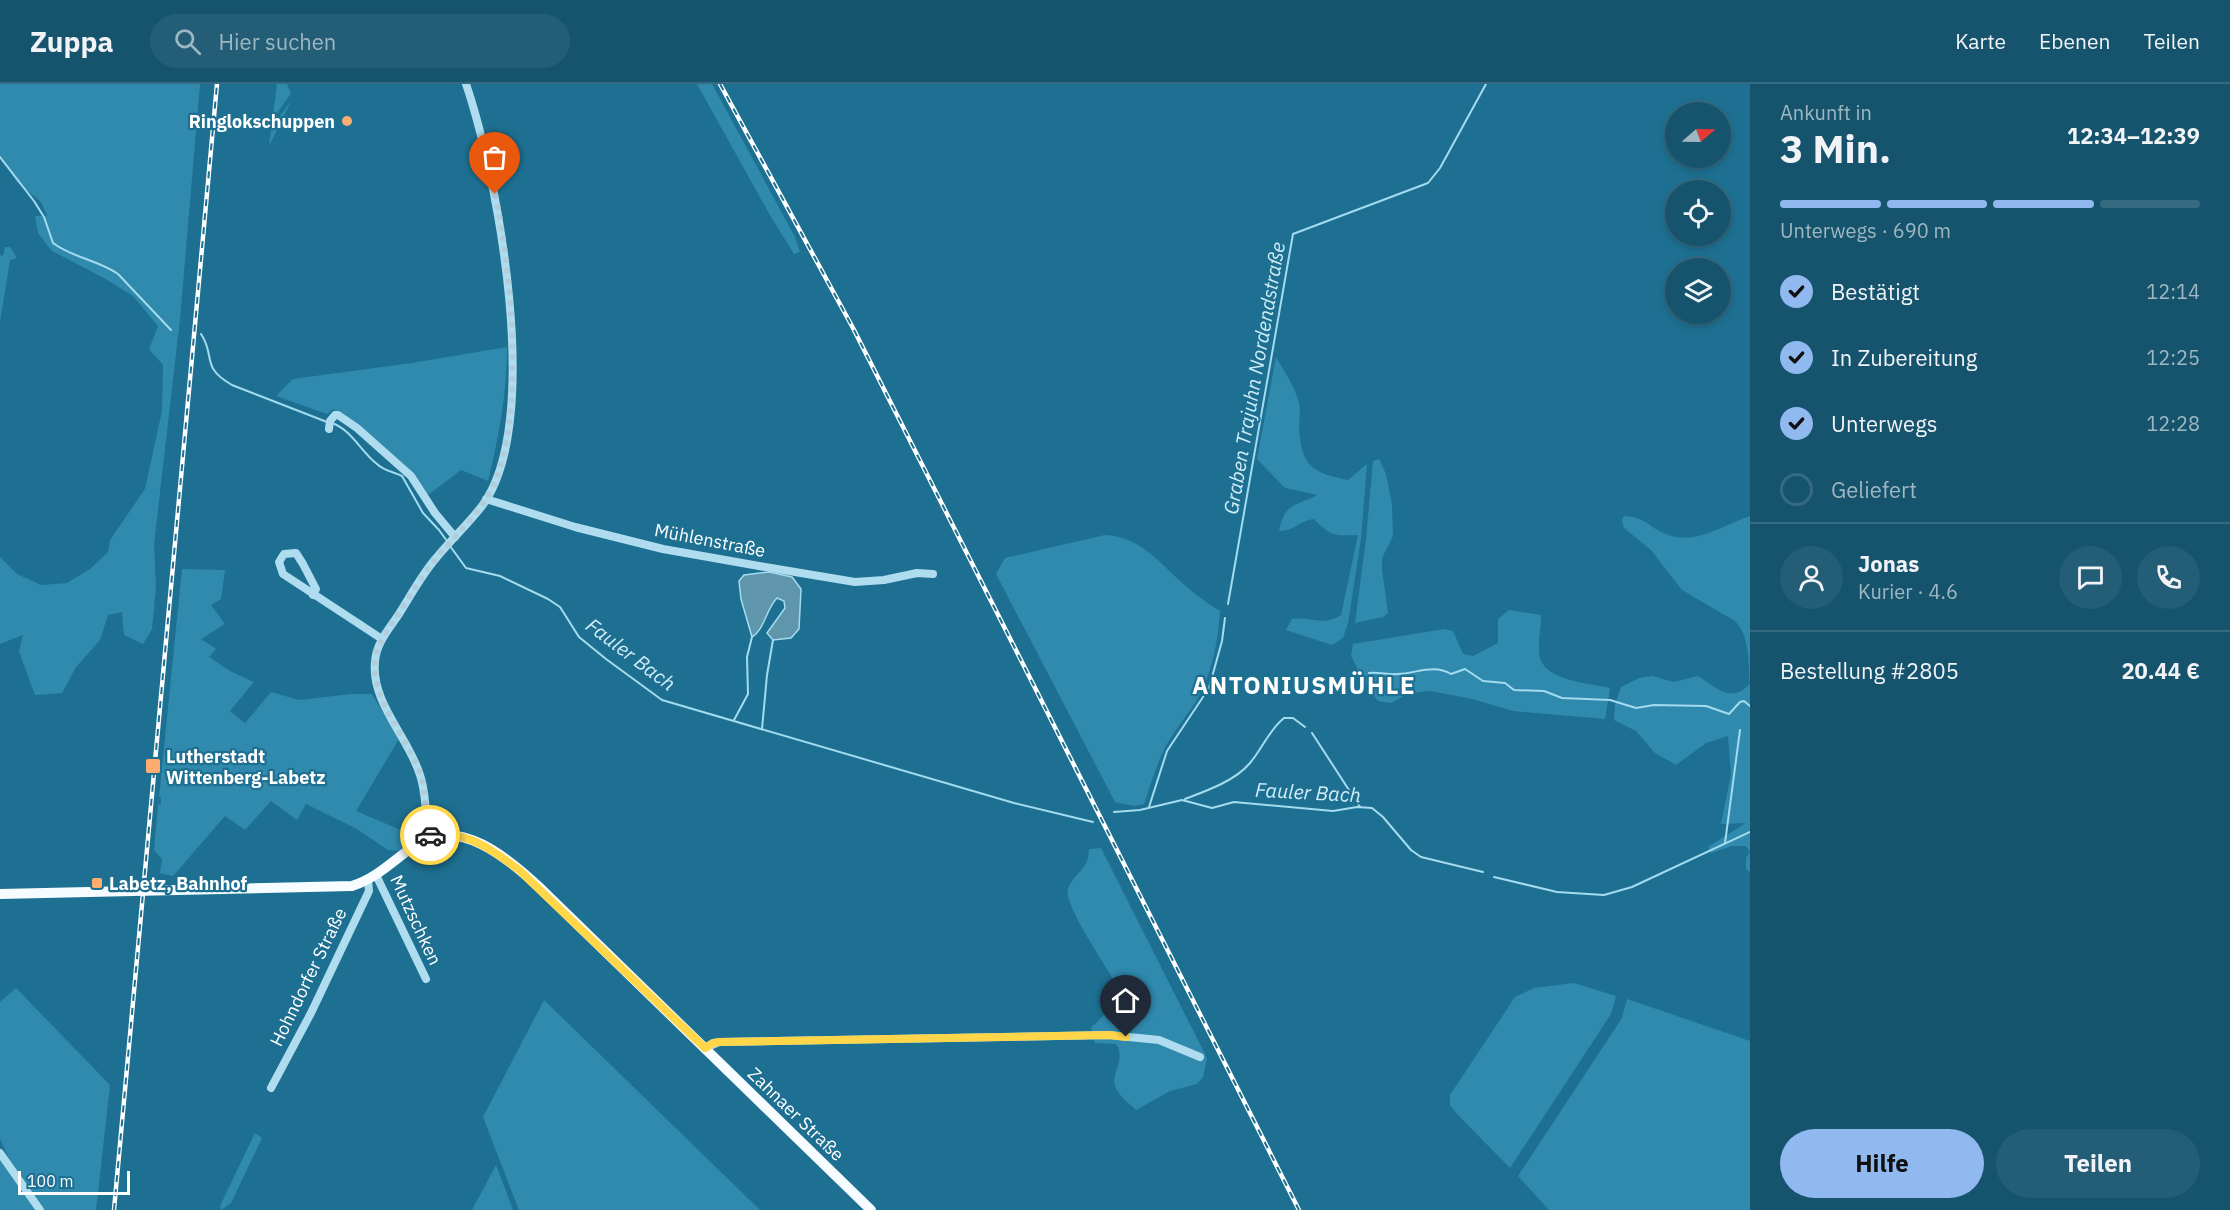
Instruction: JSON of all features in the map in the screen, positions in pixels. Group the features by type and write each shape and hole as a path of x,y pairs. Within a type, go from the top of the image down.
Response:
{"main road":[{"name":"Zahnaer Straße","path":"0,894 344,886 372,877 413,846 431,837 446,834 464,837 486,848 519,870 545,892 871,1210"}],"street":[{"path":"431,837 428,830 421,776 381,695 375,677 376,653 382,639 431,565 486,499 498,472 508,430 511,387 510,321 498,207 480,128 466,84"},
{"path":"329,429 330,421 335,415 372,441 411,477 453,538"},
{"name":"Mühlenstraße","path":"486,499 586,530 663,549 765,567 855,582 884,580 917,573 933,574"},
{"path":"313,595 316,589 296,553 284,554 279,562 283,574 313,595 382,639"},
{"name":"Mutzschken","path":"372,877 426,979"},
{"name":"Hohndorfer Straße","path":"271,1088 369,891 372,877"},
{"path":"705,1048 719,1042 1109,1035 1159,1040 1200,1058"},
{"path":"0,1153 40,1210"}],"shaded area":[{"path":"0,84 200,84 180,319 154,544 156,588 152,629 143,644 124,635 122,612 108,615 100,640 76,667 62,693 35,695 19,651 23,635 0,644 0,557 17,574 41,585 67,583 90,569 108,552 110,540 145,489 162,411 163,365 149,349 158,326 133,296 52,251 38,233 35,216 47,216 41,202 17,182 0,157"},
{"path":"277,84 287,84 291,93 274,118 277,120 291,101 269,146"},
{"path":"697,84 712,84 795,237 800,252 794,254 771,217"},
{"path":"5,247 10,247 17,258 10,260 0,322 0,255 3,256"},
{"path":"507,347 502,414 488,481 461,470 428,495 355,423 333,409 327,414 276,396 293,379"},
{"path":"1276,357 1299,403 1299,430 1303,452 1312,466 1318,471 1348,480 1367,464 1361,539 1348,623 1343,638 1332,645 1286,630 1292,619 1323,621 1341,615 1358,535 1333,534 1314,519 1279,531 1288,510 1318,495 1285,488 1257,459"},
{"path":"1379,459 1386,474 1392,504 1393,536 1382,558 1388,613 1383,617 1355,623 1373,461"},
{"path":"1624,516 1642,520 1666,534 1688,538 1709,533 1750,516 1750,683 1746,642 1740,627 1735,621 1682,590 1651,550 1624,528 1622,520"},
{"path":"1105,535 1128,540 1146,550 1194,593 1220,611 1213,658 1202,691 1166,745 1144,804 1134,806 1115,802 996,574 1005,558"},
{"path":"182,569 225,570 221,599 211,605 225,624 201,639 216,649 209,657 230,671 254,682 230,711 245,723 271,692 299,700 372,694 399,739 356,811 403,831 421,835 399,851 388,850 357,829 306,804 297,820 271,801 245,830 225,816 173,876 160,873 162,859 154,850 158,805 161,804 161,797 159,797"},
{"path":"769,572 792,577 801,589 799,629 791,638 773,640 767,633 785,608 784,601 777,598 760,629 752,637 741,599 739,581 744,575"},
{"path":"1509,610 1541,615 1539,653 1548,670 1567,679 1610,688 1605,719 1513,711 1472,699 1430,691 1409,693 1391,703 1378,701 1368,689 1351,656 1353,644 1444,629 1453,631 1463,654 1473,656 1498,643 1498,619"},
{"path":"1652,676 1674,682 1698,676 1717,689 1731,693 1737,693 1750,683 1750,852 1746,846 1732,846 1711,853 1708,847 1746,823 1721,824 1731,774 1728,736 1706,743 1676,765 1655,753 1636,731 1614,720 1615,705 1621,687 1639,678"},
{"path":"1101,848 1207,1058 1203,1077 1197,1084 1170,1091 1136,1110 1115,1087 1115,1075 1120,1057 1116,1044 1095,1043 1091,1027 1097,1023 1109,1005 1112,978 1078,920 1068,896 1071,883 1087,862 1089,849"},
{"path":"1750,852 1750,872 1746,869 1746,858"},
{"path":"1574,983 1616,996 1611,1014 1510,1168 1457,1114 1450,1105 1450,1095 1515,997 1534,988"},
{"path":"16,988 110,1085 96,1210 44,1210 10,1161 0,1139 0,1002"},
{"path":"1627,999 1750,1041 1750,1210 1549,1210 1518,1176 1622,1018"},
{"path":"544,1000 760,1210 519,1210 483,1117"},
{"path":"255,1133 262,1138 231,1203 221,1210 220,1206"},
{"path":"0,1153 36,1210 0,1210"},
{"path":"496,1165 513,1210 472,1210"}],"waterway":[{"name":"Graben Trajuhn Nordendstraße","path":"1228,604 1293,234 1428,183 1440,168 1486,84"},
{"name":"Fauler Bach","path":"0,157 44,217 53,243 118,274 171,330"},
{"name":"Fauler Bach","path":"201,334 212,367 222,379 327,422"},
{"name":"Fauler Bach","path":"332,423 346,431 380,466 402,476 423,513 447,541"},
{"name":"Fauler Bach","path":"450,546 466,568 500,576 560,607 579,637 662,700 1014,803 1093,822"},
{"name":"Graben Trajuhn Nordendstraße","path":"1149,807 1167,751 1209,688 1222,641 1225,618"},
{"path":"734,720 748,694 747,657 752,637"},
{"path":"762,729 773,640"},
{"path":"1369,673 1395,674 1432,669 1451,674 1465,669 1483,681 1505,683 1514,690 1544,691 1562,698 1610,700 1636,708 1654,705 1706,706 1729,714 1740,702 1744,701 1750,706"},
{"path":"1185,799 1220,785 1244,769 1284,718 1293,718 1305,727"},
{"path":"1725,843 1740,730"},
{"path":"1312,733 1360,807"},
{"name":"Fauler Bach","path":"1114,812 1140,810 1182,800 1212,808 1234,802 1333,811 1357,807 1372,808 1383,817 1411,850 1421,857 1483,872"},
{"name":"Fauler Bach","path":"1494,877 1557,892 1604,895 1632,887 1750,832"}],"railway":[{"path":"114,1210 217,84"},
{"path":"720,84 853,328 1299,1210"}],"way so far":[{"path":"430,835 421,776 381,695 374,668 378,646 431,565 486,499 495,482 504,451 511,387 511,330 503,239 495,194"}],"place":[{"name":"Ringlokschuppen","path":"347,121"},
{"name":"Lutherstadt Wittenberg-Labetz","path":"153,766"},
{"name":"Labetz, Bahnhof","path":"97,883"}],"district":[{"name":"ANTONIUSMÜHLE","path":"1304,685"}],"route":[{"path":"430,835 431,837 446,834 464,837 478,843 519,870 705,1048 719,1042 1109,1035 1126,1037"}]}
